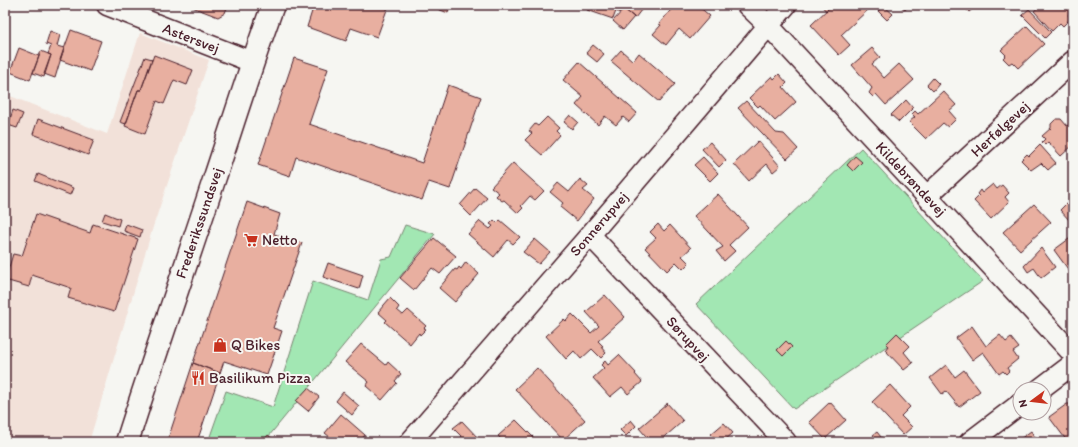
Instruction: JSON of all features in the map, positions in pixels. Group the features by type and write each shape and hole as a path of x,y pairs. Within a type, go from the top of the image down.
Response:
{"main road":[{"name":"Frederikssundsvej","path":"127,442 158,344 216,177 252,62 273,5"}],"street":[{"name":"Astersvej","path":"107,5 252,62"},
{"name":"Kildebrøndevej","path":"746,5 768,25 1073,354"},
{"name":"Sonnerupvej","path":"410,442 590,235 786,5"},
{"name":"Herfølgevej","path":"927,196 1073,62"},
{"name":"Sørupvej","path":"590,235 786,442"},
{"path":"1051,381 1073,364"},
{"path":"970,442 1012,410"}],"shaded area":[{"path":"140,33 209,60 153,227 89,442 5,442 5,94 107,134"}],"green space":[{"path":"861,148 983,281 794,409 696,304"},
{"path":"405,225 435,234 264,442 208,442 226,391 273,407 313,281 368,300 381,259 391,257"}],"building":[{"path":"187,5 228,5 225,13 218,17"},
{"path":"314,5 381,5 388,7 377,37 351,28 346,41 307,27"},
{"path":"440,5 451,5 448,13 438,9"},
{"path":"589,5 626,5 619,13 616,11 613,19 587,10"},
{"path":"627,5 645,5 635,18 624,9"},
{"path":"675,5 690,5 692,7 697,5 710,16 690,39 679,29 666,45 653,34 661,25 659,24"},
{"path":"821,5 832,5 826,11"},
{"path":"832,5 867,5 870,8 841,35 850,45 839,55 811,25"},
{"path":"899,5 909,5 905,10"},
{"path":"962,5 977,5 969,12"},
{"path":"1041,5 1073,5 1073,11 1068,15 1071,18 1063,26 1060,23 1052,31 1034,11"},
{"path":"884,6 893,14 887,20 878,11"},
{"path":"624,9 634,17 623,30 613,21"},
{"path":"1029,9 1051,32 1045,38 1022,15"},
{"path":"1027,26 1044,44 1018,68 1012,62 1009,64 1003,58 1006,55 1001,50"},
{"path":"71,30 101,41 90,71 60,60"},
{"path":"50,31 60,35 57,46 64,48 55,78 44,74 51,55 48,54 51,46 46,44"},
{"path":"593,45 604,54 597,62 586,53"},
{"path":"19,48 39,56 30,80 10,72"},
{"path":"872,48 880,57 872,64 884,78 899,64 914,80 886,105 876,94 873,97 869,93 872,88 852,65"},
{"path":"621,50 633,61 639,53 675,84 659,102 611,61"},
{"path":"41,51 51,55 44,77 33,73"},
{"path":"154,55 193,70 187,85 174,80 164,104 157,101 145,134 125,126 138,90 141,90"},
{"path":"145,57 152,59 141,90 138,90 126,124 120,122"},
{"path":"294,58 328,69 309,124 422,163 448,85 481,97 450,189 429,182 422,200 296,157 290,176 258,165"},
{"path":"579,62 637,113 629,122 623,117 616,125 605,116 598,125 576,105 583,97 563,80"},
{"path":"779,74 787,83 783,87 796,102 775,121 760,105 758,107 749,98 772,76 774,79"},
{"path":"933,78 939,84 933,91 927,85"},
{"path":"943,91 956,105 949,111 956,119 948,127 943,123 926,139 909,122 915,117 912,114 915,111 918,114"},
{"path":"906,100 913,108 899,122 891,115"},
{"path":"746,101 776,133 784,134 798,149 787,159 738,108"},
{"path":"13,110 23,114 17,128 8,125"},
{"path":"570,115 578,122 572,129 564,122"},
{"path":"547,117 559,128 556,131 560,135 542,155 525,140 532,133 529,131 535,124 538,126"},
{"path":"38,119 94,140 88,155 33,134"},
{"path":"1056,119 1061,119 1067,126 1073,120 1073,145 1061,156 1048,142 1045,145 1042,142 1045,139 1042,136 1051,128 1051,124"},
{"path":"758,141 780,166 773,172 767,164 749,181 734,164"},
{"path":"710,142 726,160 719,167 702,149"},
{"path":"1040,145 1056,163 1048,170 1041,163 1031,170 1021,160 1027,154 1029,156"},
{"path":"855,156 862,162 853,171 847,165"},
{"path":"703,157 718,173 710,181 694,165"},
{"path":"513,163 544,191 535,200 530,196 521,206 523,208 518,213 504,200 502,201 496,196 499,193 491,187"},
{"path":"38,174 73,188 70,195 35,181"},
{"path":"580,179 588,186 583,190 594,199 577,221 560,207 563,203 550,192 558,183 569,192"},
{"path":"993,184 997,189 1002,185 1009,193 1005,197 1009,202 991,219 974,201 979,196 977,194 980,190 982,193"},
{"path":"475,188 487,198 471,216 460,205"},
{"path":"718,194 748,227 729,245 735,251 724,261 716,251 723,247 694,216"},
{"path":"1070,200 1073,203 1073,218 1070,221 1060,210"},
{"path":"247,202 280,214 274,234 302,243 273,328 282,331 267,375 224,361 220,373 193,363"},
{"path":"1034,204 1051,222 1020,250 1003,232"},
{"path":"105,213 120,219 118,226 102,221"},
{"path":"36,214 90,233 93,224 138,239 114,312 68,298 71,288 32,275 29,287 5,280 13,254 22,256"},
{"path":"494,220 497,223 500,220 520,237 513,244 508,240 494,257 468,234 480,221 490,229 493,226 490,224"},
{"path":"126,224 142,230 140,237 124,231"},
{"path":"658,224 664,231 670,225 691,248 682,256 689,263 683,269 676,262 667,271 645,248 656,238 650,232"},
{"path":"1073,236 1073,276 1054,250"},
{"path":"434,238 456,256 440,274 432,268 414,290 400,278"},
{"path":"535,239 550,252 539,264 523,252"},
{"path":"1041,248 1055,267 1041,278 1034,268 1028,272 1024,266"},
{"path":"466,262 479,274 455,302 439,288 455,269 457,270 459,267 461,269"},
{"path":"328,263 363,275 359,289 323,277"},
{"path":"605,295 625,317 598,341 603,346 601,347 606,353 601,358 592,349 581,359 574,351 566,359 546,336 564,319 566,321 572,314 591,333 599,326 586,312"},
{"path":"390,298 399,307 397,310 403,315 408,310 426,326 424,328 426,329 420,335 419,333 410,344 385,322 387,320 378,312"},
{"path":"972,326 986,346 1000,335 1006,342 1011,338 1019,348 1013,352 1018,359 1007,368 1009,371 1006,374 1003,371 999,374 983,352 972,360 956,338"},
{"path":"897,333 910,346 904,352 913,363 904,370 885,350 888,346 886,344"},
{"path":"786,341 792,347 783,356 777,350"},
{"path":"361,344 386,365 388,362 401,374 395,381 397,383 382,400 366,386 369,382 345,362"},
{"path":"619,355 636,373 635,374 642,382 628,394 622,387 610,397 593,378 604,368 601,365 605,361 608,365"},
{"path":"193,363 220,373 197,442 167,442"},
{"path":"946,365 955,377 964,370 980,391 959,407 946,391 942,394 930,378"},
{"path":"537,368 585,420 563,440 515,389"},
{"path":"890,385 910,407 901,416 912,427 903,435 872,402"},
{"path":"308,388 319,397 308,411 296,401"},
{"path":"343,392 359,406 352,415 336,401"},
{"path":"830,402 846,420 825,439 809,422"},
{"path":"667,403 683,421 659,442 651,442 639,428"},
{"path":"1067,404 1073,404 1073,437 1067,441 1052,421 1052,415"},
{"path":"341,414 365,435 360,442 336,442 325,433"},
{"path":"516,420 538,442 504,442 498,436"},
{"path":"631,420 636,426 626,436 620,430"},
{"path":"462,421 479,439 476,442 467,442 453,428"},
{"path":"724,423 733,433 723,442 718,442 711,434"},
{"path":"1031,431 1038,442 1016,442"},
{"path":"877,432 885,442 870,442 876,439 873,435"},
{"path":"268,435 275,441 263,442"}],"place":[{"name":"Netto","path":"251,240"},
{"name":"Q Bikes","path":"220,345"},
{"name":"Basilikum Pizza","path":"198,378"}]}
